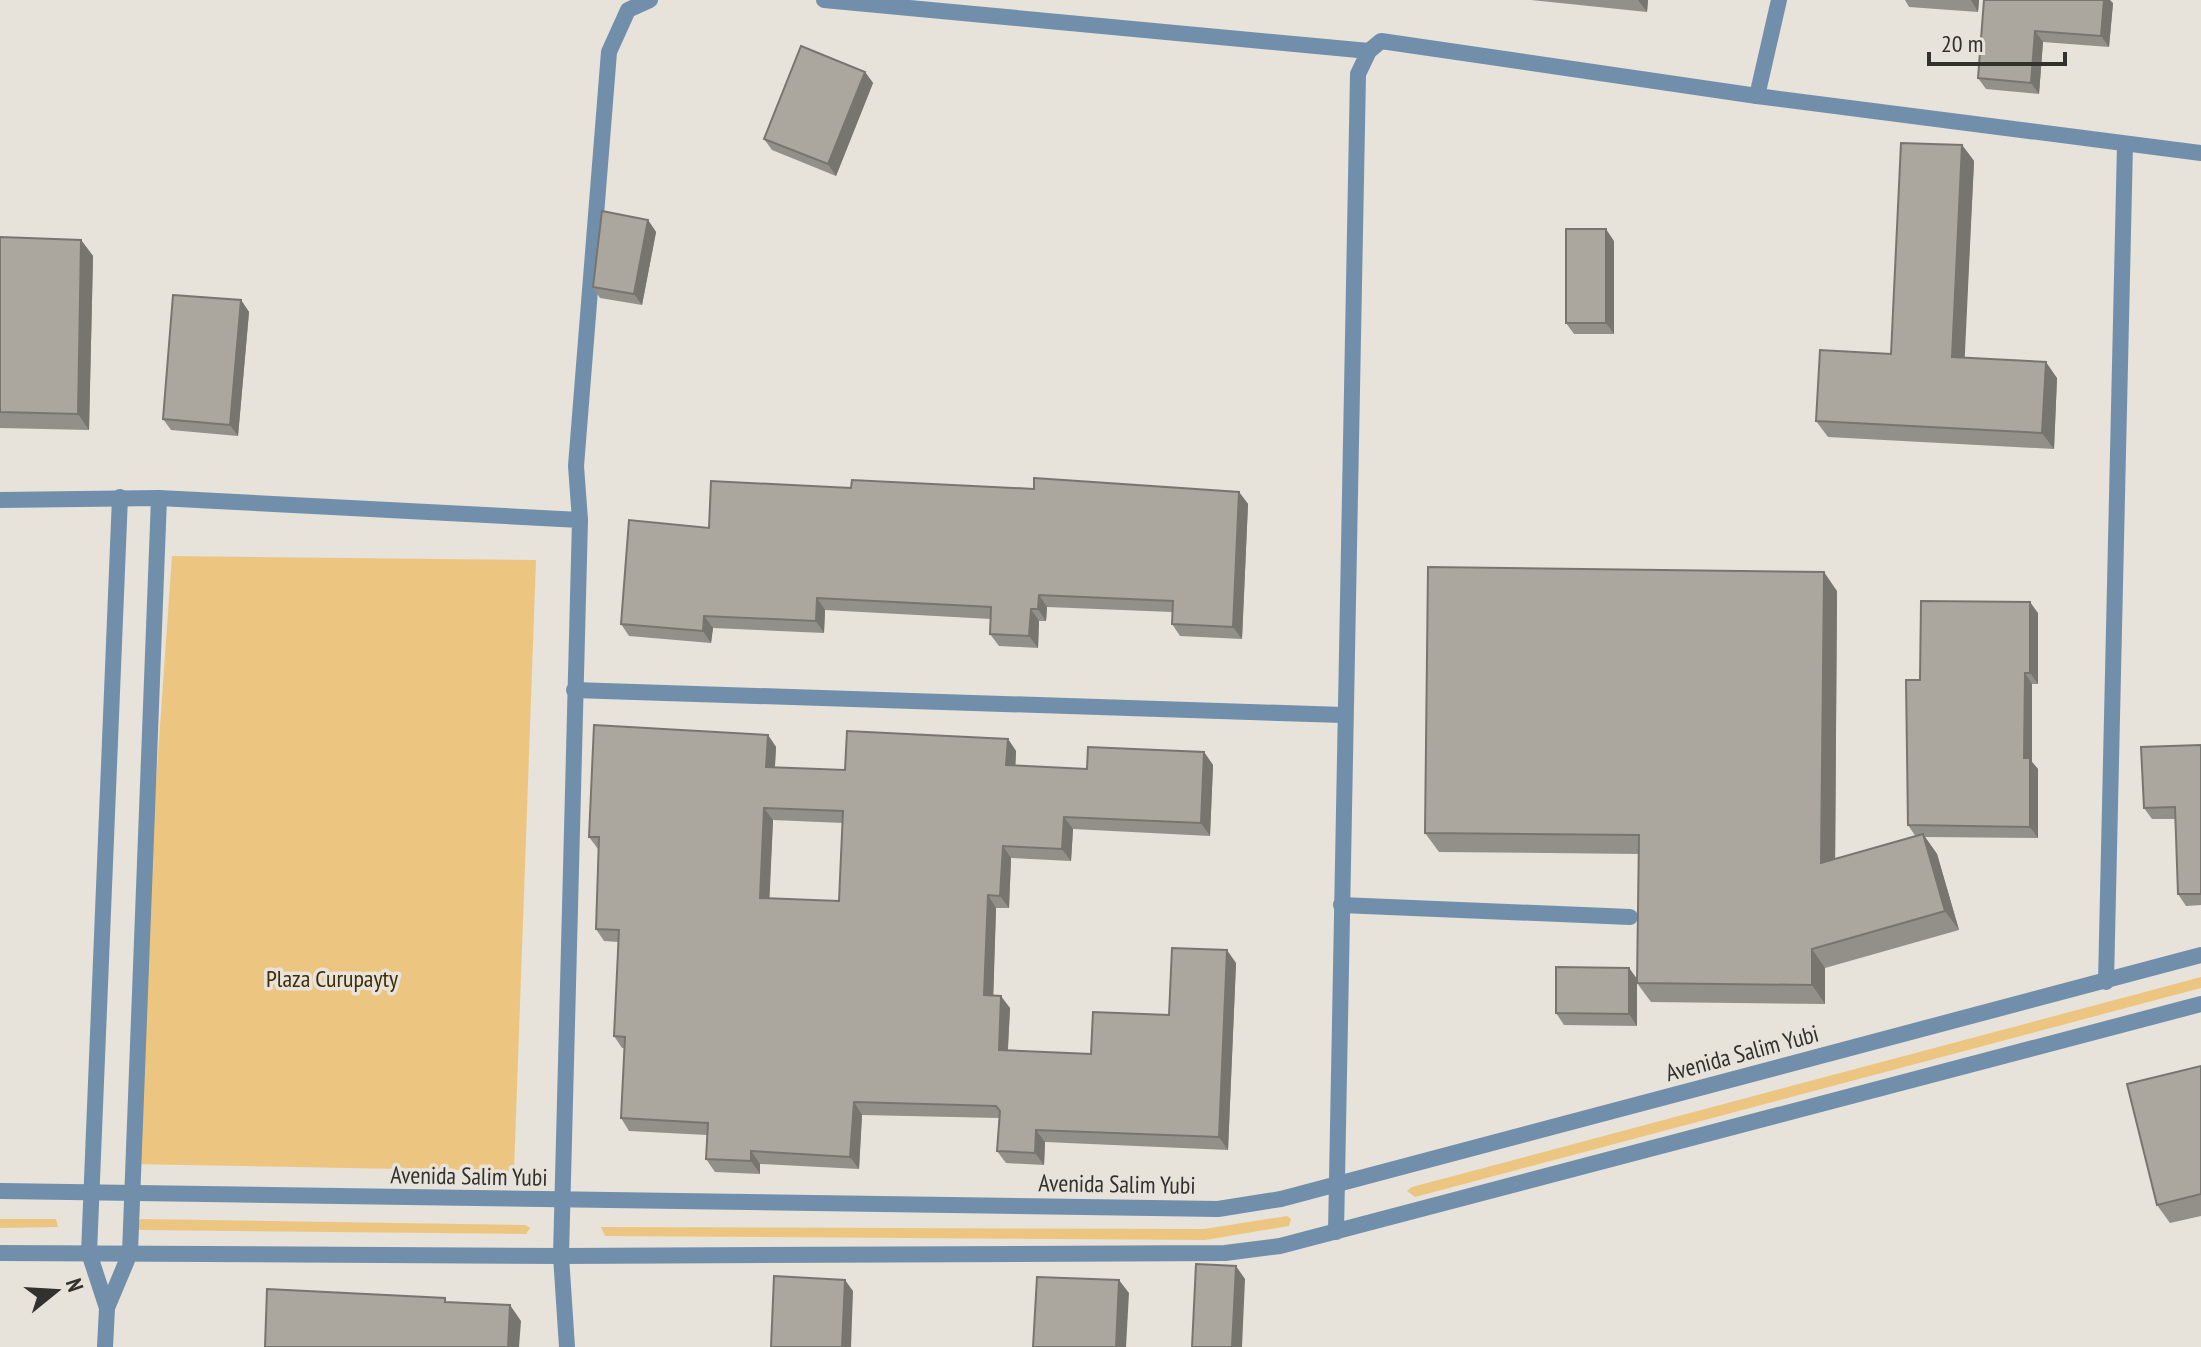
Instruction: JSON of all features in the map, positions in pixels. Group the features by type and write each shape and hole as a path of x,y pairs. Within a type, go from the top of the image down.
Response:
{"street":[{"path":"567,1347 561,1256 580,520 576,466 609,52 628,10 650,0"},
{"path":"824,0 1369,51"},
{"path":"1757,96 1779,0"},
{"path":"1336,1232 1343,715 1358,74 1369,51 1381,41 1757,96 2201,153"},
{"path":"2106,982 2125,144"},
{"path":"107,1308 89,1253 120,497"},
{"path":"0,500 159,498 580,520"},
{"path":"105,1347 107,1308 130,1253 159,498"},
{"path":"574,690 1343,715"},
{"path":"1341,905 1630,917"},
{"name":"Avenida Salim Yubi","path":"0,1191 562,1202 1218,1209 1336,1185 2201,955"},
{"path":"0,1253 561,1256 1225,1253 1280,1246 1336,1232 2201,1004"}],"green space":[{"name":"Plaza Curupayty","path":"172,556 536,560 514,1171 129,1164"},
{"path":"2201,977 2201,988 1415,1197 1407,1191 1412,1187"},
{"path":"1287,1216 1291,1219 1289,1226 1205,1240 605,1236 601,1227 1204,1229"},
{"path":"0,1219 56,1219 58,1227 0,1228"},
{"path":"141,1219 526,1225 530,1228 526,1234 140,1230 136,1223"}],"building":[{"path":"1984,0 2104,0 2101,36 2035,31 2031,83 1978,78"},
{"path":"801,46 865,72 828,164 764,139"},
{"path":"1901,143 1962,145 1952,357 2046,362 2042,433 1816,421 1820,350 1891,354"},
{"path":"602,211 648,220 634,294 593,287"},
{"path":"1566,229 1606,229 1606,323 1566,323"},
{"path":"0,237 81,240 78,414 0,412"},
{"path":"173,295 241,300 230,425 163,419"},
{"path":"1034,478 1239,492 1233,627 1172,624 1173,601 1039,595 1038,609 1031,609 1029,636 990,634 991,607 817,598 816,621 704,616 703,631 621,624 629,520 709,528 711,481 851,488 852,480 1034,489"},
{"path":"1428,567 1824,572 1821,863 1923,834 1945,911 1812,949 1812,985 1637,983 1639,835 1425,833"},
{"path":"1921,601 2030,602 2030,673 2025,673 2024,758 2030,758 2030,827 1908,825 1906,680 1920,680"},
{"path":"594,725 768,735 766,767 845,770 847,731 1008,739 1006,765 1087,769 1088,747 1204,752 1201,823 1064,817 1062,849 1003,846 1000,896 988,895 984,995 1001,996 999,1050 1091,1054 1093,1012 1169,1015 1172,948 1227,950 1219,1137 1036,1130 1035,1153 997,1151 1000,1111 996,1106 854,1102 850,1157 751,1151 751,1161 706,1159 708,1123 621,1118 625,1037 614,1036 619,930 596,929 599,837 589,837","holes":["764,808 843,811 839,901 760,898"]},
{"path":"2201,745 2201,894 2178,894 2175,807 2144,808 2141,747"},
{"path":"1556,967 1629,968 1629,1014 1556,1013"},
{"path":"2201,1066 2201,1194 2157,1205 2127,1084"},
{"path":"1196,1264 1236,1266 1232,1347 1192,1347"},
{"path":"774,1276 845,1280 842,1347 771,1347"},
{"path":"1037,1277 1119,1280 1116,1347 1033,1347"},
{"path":"267,1289 445,1298 445,1302 510,1305 508,1347 265,1347"}]}
